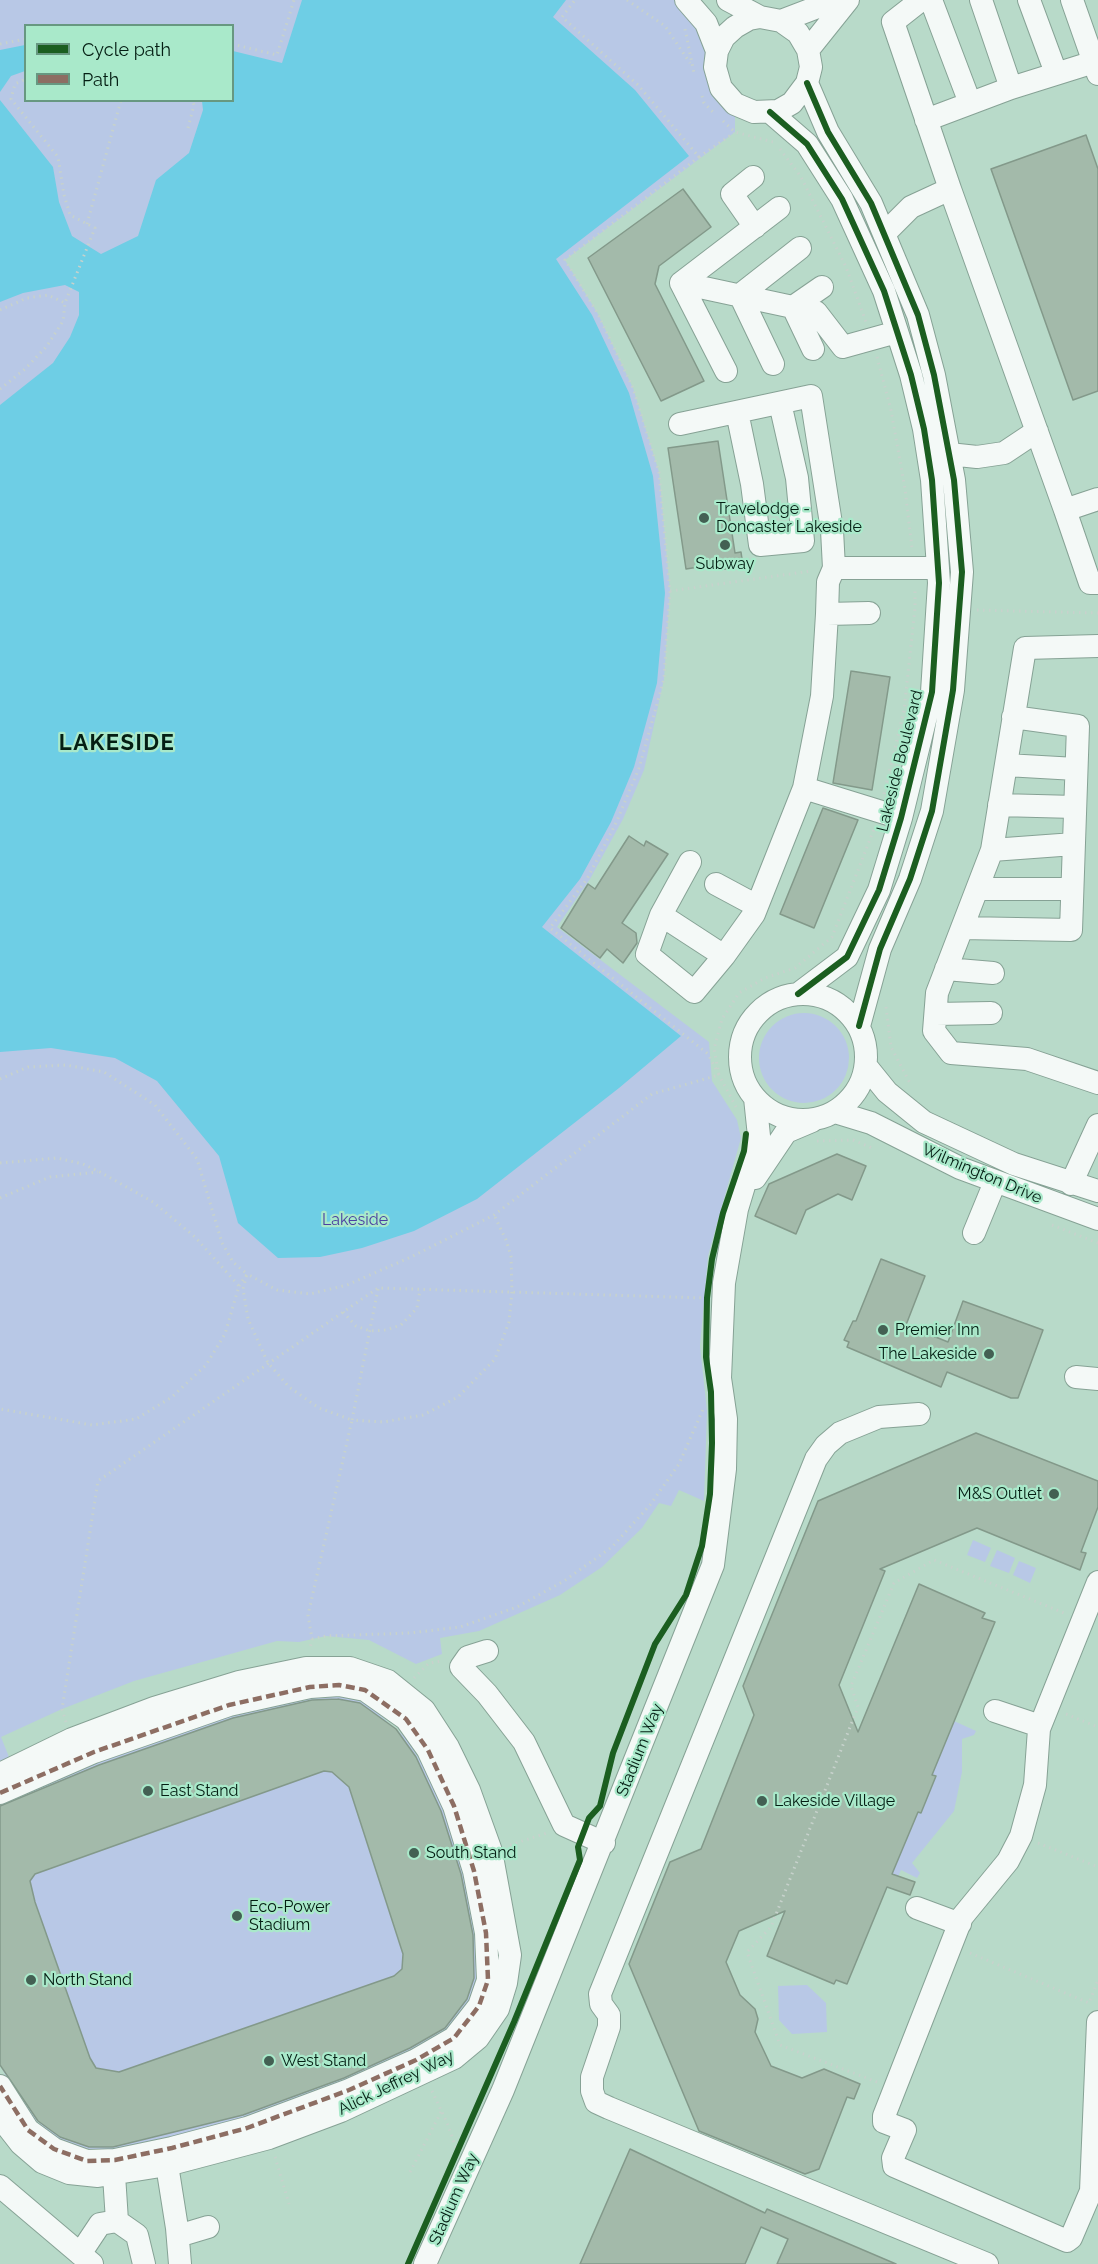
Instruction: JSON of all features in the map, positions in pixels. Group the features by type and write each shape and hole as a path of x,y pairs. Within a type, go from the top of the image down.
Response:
{"street":[{"path":"686,0 706,23 717,51"},
{"path":"729,0 771,19 798,33 808,50 811,67 807,83 792,103 770,112 754,112 735,104 721,88 715,68 717,51 724,37 735,27 771,19 836,0"},
{"path":"808,50 848,0"},
{"path":"921,0 892,22 1090,583 1098,583"},
{"path":"931,0 970,103"},
{"path":"981,0 1011,88"},
{"path":"1029,0 1056,73"},
{"path":"926,120 1056,73 1096,68 1072,0"},
{"name":"Lakeside Boulevard","path":"807,83 828,132 871,202 918,315 934,375 954,480 962,572 937,608 953,690 932,811 910,879 880,949 859,1026"},
{"name":"Lakeside Boulevard","path":"770,112 807,144 842,199 863,242 897,332 911,375 926,439 932,480 938,568 932,692 901,818 879,890 847,957 798,994"},
{"path":"753,177 732,194 755,227"},
{"path":"884,234 911,207 950,189"},
{"path":"681,283 779,208"},
{"path":"740,295 800,248"},
{"path":"681,283 816,312 843,347 897,332"},
{"path":"681,283 726,371"},
{"path":"793,307 822,287"},
{"path":"740,295 773,364"},
{"path":"793,307 813,349"},
{"path":"680,424 811,396 831,518 834,568 828,582 822,696 804,788 757,906 724,956 694,992 647,954 661,915 690,862"},
{"path":"737,412 752,484 760,545 803,541 797,478 780,403"},
{"path":"949,454 977,457 1004,453 1037,431"},
{"path":"1065,510 1098,499"},
{"path":"834,568 938,568"},
{"path":"827,614 869,613"},
{"path":"1098,646 1025,648 992,850 937,993 934,1031 951,1053 1027,1059 1098,1083"},
{"path":"962,928 1071,930 1078,726 1013,717"},
{"path":"1006,765 1076,769"},
{"path":"804,788 901,818"},
{"path":"999,805 1075,807"},
{"path":"992,850 1074,844"},
{"path":"716,884 757,906"},
{"path":"977,889 1072,890"},
{"path":"661,915 724,956"},
{"path":"946,969 993,973"},
{"path":"798,994 819,996 842,1006 859,1026 866,1047 866,1066 856,1093 822,1125 779,1116 754,1098 740,1065 745,1032 757,1014 770,1003 798,994"},
{"path":"936,1014 991,1013"},
{"name":"Wilmington Drive","path":"866,1066 887,1092 924,1122 1014,1164 1098,1191"},
{"name":"Stadium Way","path":"425,2264 503,2090 604,1843 712,1565 725,1469 726,1419 720,1378 724,1283 736,1209 759,1136 754,1098"},
{"name":"Wilmington Drive","path":"822,1125 871,1123 960,1168 1098,1219"},
{"name":"Stadium Way","path":"736,1209 770,1152 786,1132 822,1125"},
{"path":"1071,1184 1098,1125"},
{"path":"974,1233 996,1182"},
{"path":"919,1414 879,1418 840,1433 826,1445 816,1459 600,1994 601,2004 609,2015 609,2028 592,2076 592,2091 596,2102 609,2108 987,2264"},
{"path":"1098,1582 1036,1740 1033,1797 1021,1836 1008,1861 967,1911 895,2088 884,2122 905,2130 893,2158 897,2169 1067,2241 1071,2238 1091,2191 1098,2022"},
{"path":"487,1651 463,1661 461,1667 465,1675 487,1694 524,1742 564,1825 604,1843"},
{"name":"Alick Jeffrey Way","path":"0,1774 72,1739 154,1708 239,1682 306,1668 350,1668 388,1681 424,1710 448,1747 469,1790 491,1851 510,1955 506,1983 498,2009 478,2038 454,2058 341,2111 269,2138 167,2165 98,2176 69,2173 42,2162 21,2144 0,2117"},
{"path":"0,1793 94,1752 229,1705 310,1687 339,1685 365,1690 406,1719 428,1750 454,1806 474,1871 486,1933 488,1980 479,2006 454,2038 416,2060 349,2090 247,2128 172,2148 115,2160 87,2161 54,2150 28,2130 0,2086"},
{"path":"995,1712 1044,1716"},
{"path":"917,1908 956,1934"},
{"path":"167,2165 180,2264"},
{"path":"114,2175 117,2221"},
{"path":"0,2186 86,2259 100,2224 117,2221 137,2235 144,2264"},
{"path":"178,2235 207,2227"}],"path":[{"path":"234,44 277,55 294,0"},
{"path":"575,0 562,17 638,85 699,157"},
{"path":"627,0 665,26 693,67"},
{"path":"0,44 24,39"},
{"path":"0,389 25,369 47,346 63,321 65,303 95,228 70,215 63,195 58,157 11,99 15,84 24,80"},
{"path":"87,224 120,102"},
{"path":"188,128 193,102"},
{"path":"0,1079 28,1067 66,1065 104,1072 155,1105 197,1159 222,1243 233,1262 247,1274 277,1290 310,1294 347,1285 411,1257 494,1215 652,1094 719,1075 708,1054 550,928 587,879 616,823 639,768 664,679 670,591 659,472 633,388 598,314 564,260 735,132"},
{"path":"0,310 27,298 48,295 65,303"},
{"path":"670,591 834,568"},
{"path":"937,608 1098,613"},
{"path":"885,1000 891,1047 914,1090"},
{"path":"822,1125 882,1151"},
{"path":"0,1162 57,1158 82,1164 100,1172 153,1202 195,1237 239,1286"},
{"path":"0,1198 50,1177 100,1172"},
{"path":"247,1274 243,1289 248,1319 268,1363 289,1387 319,1408 352,1420 383,1422 423,1415 458,1396 495,1359 509,1322 512,1291 511,1256 494,1215"},
{"path":"1052,1225 1098,1243"},
{"path":"0,1409 92,1425 136,1419 172,1397 206,1365 225,1334 239,1286 247,1274"},
{"path":"72,1739 62,1709 98,1481 378,1288 707,1298"},
{"path":"378,1288 352,1420 308,1615 312,1639 326,1636 410,1634 460,1627 518,1607 564,1581 612,1547 650,1505 679,1464 708,1402"},
{"path":"706,1306 708,1288"},
{"path":"343,1312 356,1326 370,1330 386,1330 407,1320 417,1308 420,1290"},
{"path":"708,1402 711,1412"},
{"path":"895,2088 780,2045 747,1952 771,1927 858,1707 851,1686 894,1583 934,1560 1082,1620"},
{"path":"403,1693 429,1663 448,1660 463,1661"},
{"path":"1044,1716 1098,1727"},
{"path":"491,1851 554,1831 564,1825"},
{"path":"1021,1836 1098,1867"},
{"path":"956,1934 1089,2003 1098,1980"},
{"path":"423,2074 441,2111 457,2154"},
{"path":"410,2172 441,2111"},
{"path":"269,2138 290,2204"},
{"path":"457,2154 462,2143"}],"green space":[{"name":"Lakeside","path":"0,0 686,0 735,104 735,132 565,260 598,314 633,388 659,472 670,591 664,679 644,770 623,819 590,879 557,927 709,1042 712,1081 737,1120 741,1138 708,1256 700,1346 707,1411 704,1501 679,1490 671,1506 659,1503 642,1528 602,1567 560,1595 479,1631 440,1638 442,1654 416,1664 369,1640 326,1636 299,1642 277,1641 134,1681 62,1709 1,1737 9,1757 0,1761"},
{"path":"804,1013 821,1016 836,1026 846,1041 849,1058 846,1075 836,1090 821,1100 804,1103 787,1100 772,1090 762,1075 759,1058 762,1041 772,1026 787,1016"},
{"path":"973,1540 991,1548 985,1562 967,1555"},
{"path":"997,1550 1015,1558 1009,1573 990,1566"},
{"path":"1019,1561 1036,1568 1030,1583 1013,1575"},
{"name":"Eco-Power Stadium","path":"319,1695 344,1696 367,1704 406,1738 427,1772 449,1823 468,1884 480,1949 478,1978 467,2006 457,2021 440,2036 330,2089 214,2127 123,2149 97,2151 68,2144 50,2133 24,2109 0,2065 0,1805 61,1776 182,1728"},
{"path":"954,1721 976,1731 974,1735 962,1739 962,1772 954,1811 912,1863 920,1873 917,1878 901,1870 895,1883 889,1880 936,1776 932,1775"},
{"path":"807,1985 826,2003 827,2032 792,2034 779,2020 778,1986"}],"water":[{"name":"Lakeside","path":"302,0 566,0 553,17 635,90 689,156 556,259 592,315 629,393 653,476 665,593 657,683 634,767 611,822 580,879 542,927 681,1036 619,1088 477,1199 414,1231 362,1248 320,1257 278,1258 238,1223 219,1156 157,1081 115,1058 51,1048 0,1052 0,405 53,363 70,337 79,315 79,292 65,285 23,293 0,302 0,100 53,167 59,202 72,236 101,254 138,236 156,180 189,153 203,110 202,102 234,102 234,51 282,63"},
{"path":"24,45 24,71 11,76 0,92 0,50"}],"building":[{"path":"1086,135 1098,169 1098,391 1073,400 991,169"},
{"path":"683,189 711,227 659,266 655,284 704,381 661,401 588,258"},
{"name":"Travelodge - Doncaster Lakeside","path":"718,441 735,553 741,552 743,566 719,570 718,564 686,569 668,448"},
{"path":"851,671 890,677 872,790 833,783"},
{"path":"823,808 858,820 814,928 780,914"},
{"path":"629,836 644,846 646,841 668,854 622,923 636,933 637,943 623,963 607,949 600,958 561,928 588,884 595,889"},
{"path":"837,1154 866,1166 852,1200 838,1194 806,1210 796,1234 755,1216 769,1184"},
{"path":"881,1259 925,1276 906,1325 948,1342 963,1301 1043,1330 1018,1398 1011,1398 947,1372 941,1387 847,1347 849,1342 844,1340 853,1321 856,1321"},
{"name":"Lakeside Village","path":"976,1433 1098,1481 1098,1507 1081,1552 1086,1553 1080,1570 977,1528 880,1569 885,1571 839,1685 858,1732 919,1584 985,1613 982,1618 995,1622 932,1775 936,1776 921,1813 918,1812 892,1874 915,1882 910,1895 887,1887 847,1984 836,1980 834,1984 767,1956 785,1911 739,1931 726,1962 740,1995 755,2009 758,2019 755,2032 771,2066 802,2078 824,2069 860,2084 854,2099 847,2097 819,2169 805,2174 699,2131 629,1964 670,1862 701,1849 754,1715 743,1686 818,1501"},
{"path":"338,1699 360,1703 396,1729 416,1757 441,1811 461,1874 473,1935 474,1978 467,1999 445,2028 410,2048 344,2078 243,2115 113,2147 89,2147 60,2137 38,2121 0,2065 0,1806 99,1765 233,1718 312,1700","holes":["324,1771 332,1772 349,1787 403,1954 402,1969 394,1976 119,2072 96,2068 90,2058 35,1902 30,1881 35,1874"]},
{"path":"630,2149 765,2213 767,2209 896,2264 777,2264 788,2239 761,2227 745,2264 580,2264"}],"marked path":[{"path":"0,1793 94,1752 229,1705 310,1687 339,1685 365,1690 406,1719 428,1750 454,1806 474,1871 486,1933 488,1980 479,2006 454,2038 416,2060 349,2090 247,2128 172,2148 115,2160 87,2161 54,2149 28,2130 0,2086"}],"cycle path":[{"path":"807,83 828,132 871,203 918,315 934,375 954,480 962,572 953,690 932,811 910,879 880,949 859,1026"},
{"path":"770,112 807,144 842,199 884,291 911,375 924,429 932,480 939,583 932,692 901,818 879,890 847,957 798,994"},
{"path":"408,2264 514,2022 580,1860 578,1847 589,1818 600,1806 613,1753 655,1644 686,1595 702,1546 710,1494 712,1443 711,1392 706,1357 707,1298 712,1259 723,1213 744,1151 746,1134"}],"place":[{"name":"Travelodge - Doncaster Lakeside","path":"704,518"},
{"name":"Subway","path":"725,545"},
{"name":"Premier Inn","path":"883,1330"},
{"name":"The Lakeside","path":"989,1354"},
{"name":"M&S Outlet","path":"1054,1494"},
{"name":"East Stand","path":"148,1791"},
{"name":"Lakeside Village","path":"762,1801"},
{"name":"South Stand","path":"414,1853"},
{"name":"Eco-Power Stadium","path":"237,1916"},
{"name":"North Stand","path":"31,1980"},
{"name":"West Stand","path":"269,2061"}],"district":[{"name":"LAKESIDE","path":"117,743"}]}
